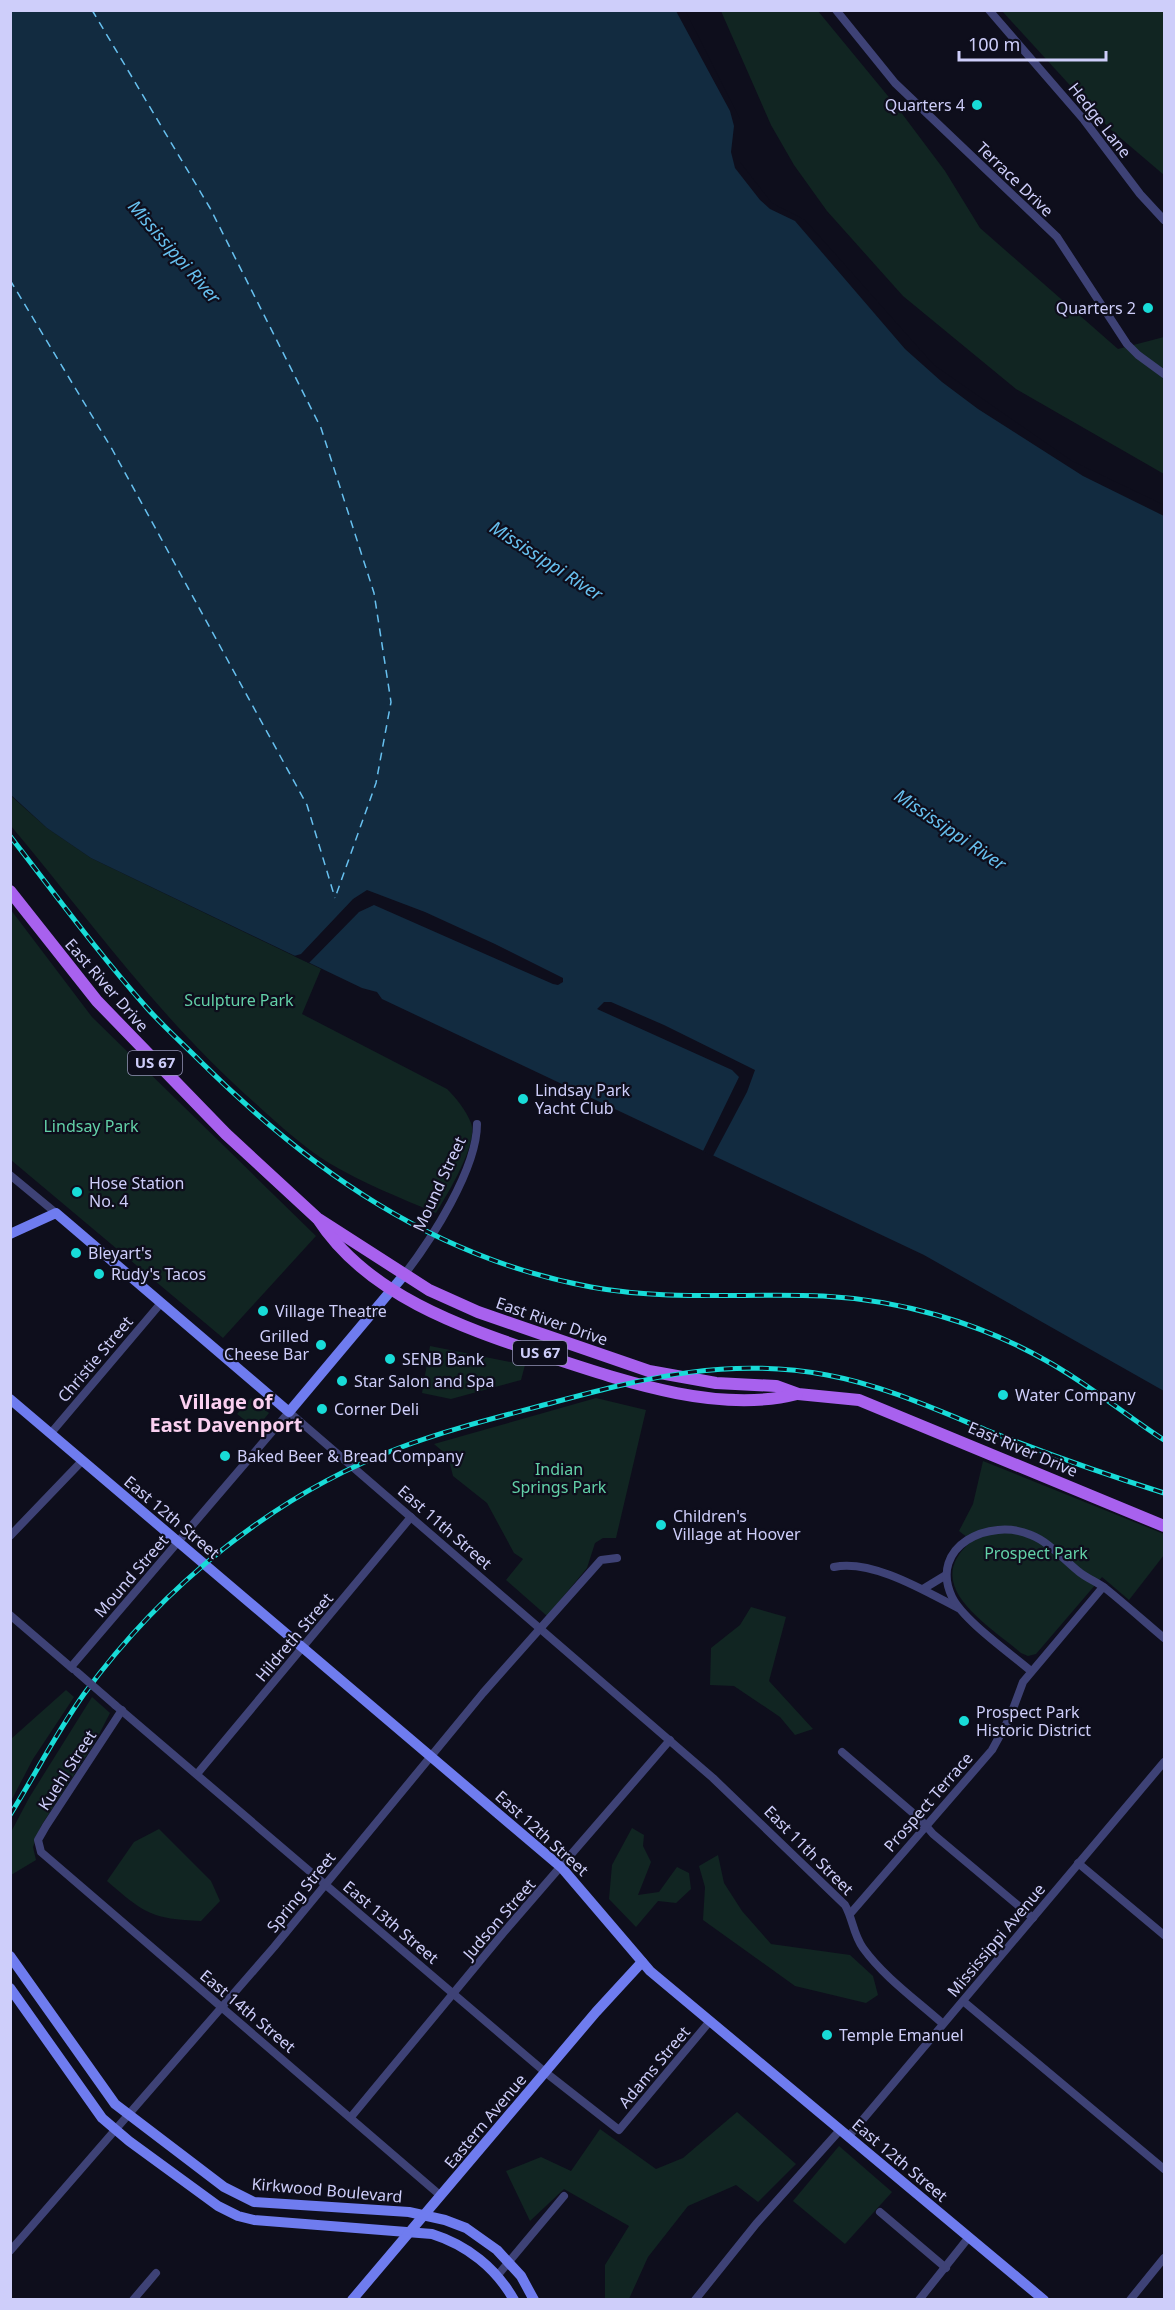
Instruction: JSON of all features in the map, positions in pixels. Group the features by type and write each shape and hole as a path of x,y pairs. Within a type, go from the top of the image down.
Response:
{"main road":[{"name":"East River Drive","path":"10,891 74,974 136,1045 235,1142 318,1218 337,1228 404,1275 478,1312 649,1371 716,1383 776,1386 798,1394 859,1400 1164,1526"},
{"name":"East River Drive","path":"318,1218 330,1238 350,1257 392,1289 425,1308 476,1330 615,1379 693,1396 777,1399 798,1394"}],"street":[{"name":"Terrace Drive","path":"836,10 895,83 1057,237 1127,344 1164,374"},
{"name":"Hedge Lane","path":"989,10 1084,120 1140,194 1164,220"},
{"name":"Mound Street","path":"74,1670 404,1275 433,1235 463,1175 477,1142 477,1124"},
{"name":"East 11th Street","path":"10,1175 670,1740 713,1778 844,1905 850,1914"},
{"path":"10,1234 56,1213"},
{"name":"Christie Street","path":"51,1433 161,1303"},
{"name":"East 12th Street","path":"10,1399 562,1868 642,1962 1044,2300"},
{"path":"10,1536 82,1461"},
{"name":"Hildreth Street","path":"197,1774 411,1517"},
{"path":"958,1608 949,1590 946,1575 952,1557 973,1535 1002,1528 1017,1530 1047,1544 1080,1573 1103,1587 1164,1638"},
{"name":"Spring Street","path":"10,2251 221,2007 430,1756 540,1629 601,1560 617,1558"},
{"path":"834,1567 855,1565 923,1589 958,1608 1031,1671"},
{"path":"923,1589 946,1575"},
{"name":"Prospect Terrace","path":"850,1914 992,1749 1010,1717 1023,1682 1103,1587"},
{"name":"East 13th Street","path":"10,1615 545,2072 619,2130"},
{"name":"Kuehl Street","path":"39,1846 38,1840 46,1826 119,1708"},
{"name":"Judson Street","path":"351,2117 453,1993 670,1740"},
{"path":"842,1752 1033,1918"},
{"name":"Mississippi Avenue","path":"695,2300 756,2224 845,2133 963,2001 1164,1762"},
{"name":"East 14th Street","path":"39,1846 50,1860 441,2196"},
{"path":"1078,1863 1164,1935"},
{"path":"850,1914 853,1931 880,1968 942,2023"},
{"name":"Kirkwood Boulevard","path":"10,1956 102,2088 128,2116 224,2187 245,2199 425,2215 466,2228 497,2250 534,2300"},
{"name":"Eastern Avenue","path":"352,2300 545,2072 642,1962"},
{"name":"Kirkwood Boulevard","path":"10,1988 88,2100 116,2130 218,2206 238,2216 260,2221 411,2231 448,2239 468,2250 497,2276 514,2300"},
{"path":"963,2001 1164,2169"},
{"name":"Adams Street","path":"619,2130 710,2021"},
{"path":"497,2276 564,2196"},
{"path":"880,2212 946,2268"},
{"path":"920,2300 969,2237"},
{"path":"1130,2300 1164,2258"},
{"path":"133,2300 156,2273"}],"green space":[{"path":"721,11 818,11 897,107 945,171 980,228 1118,349 1164,337 1164,474 1016,389 903,296 827,211 794,165 771,125"},
{"path":"1002,11 1164,11 1164,175 1110,129"},
{"name":"Sculpture Park","path":"10,795 47,828 91,858 321,969 302,1014 447,1089 466,1113 472,1132 461,1169 436,1213 368,1184 329,1163 290,1134 220,1071 127,969 11,826"},
{"name":"Lindsay Park","path":"11,910 92,1017 316,1236 223,1338 11,1160"},
{"path":"430,1346 525,1365 521,1380 451,1399 422,1393"},
{"path":"251,1398 269,1413 256,1429 237,1414"},
{"name":"Indian Springs Park","path":"596,1398 646,1410 616,1538 603,1538 595,1543 587,1568 547,1616 506,1580 523,1559 514,1553 487,1503 453,1476 448,1456 434,1444"},
{"name":"Prospect Park","path":"983,1461 1164,1534 1164,1555 1129,1600 1102,1577 1036,1654 1028,1656 1021,1653 977,1617 964,1603 955,1588 952,1573 957,1557 972,1541 959,1531 973,1504"},
{"path":"751,1607 786,1617 769,1681 813,1729 795,1735 780,1717 734,1686 710,1685 711,1648 740,1625"},
{"path":"66,1690 74,1697 33,1759 11,1801 11,1739"},
{"path":"92,1697 110,1713 94,1744 41,1826 33,1847 36,1860 11,1875 10,1834 29,1798"},
{"path":"632,1828 644,1835 643,1846 651,1862 638,1895 659,1892 677,1867 689,1873 691,1889 676,1903 658,1901 636,1927 609,1899 612,1865"},
{"path":"159,1829 211,1881 220,1901 201,1921 170,1918 149,1912 107,1881 134,1842"},
{"path":"718,1855 724,1883 742,1911 771,1944 850,1955 873,1976 878,1995 866,2003 795,1986 703,1920 705,1887 699,1866"},
{"path":"737,2112 796,2164 758,2202 736,2185 688,2206 648,2257 629,2299 605,2299 605,2265 629,2226 564,2189 530,2221 506,2171 541,2157 571,2171 600,2129 656,2169 683,2158"},
{"path":"839,2146 892,2192 845,2244 793,2201"}],"water":[{"name":"Mississippi River","path":"11,11 682,11 737,120 737,163 770,205 803,222 932,367 1071,464 1164,507 1164,1391 924,1255 382,999 377,992 362,988 91,858 47,828 11,795"}],"pier":[{"path":"685,10 740,119 740,162 772,203 805,220 934,365 1072,461 1164,505 1164,516 1083,476 978,409 942,382 905,349 795,221 770,209 760,200 735,168 731,152 734,126 730,111 676,11"},
{"path":"367,890 425,912 495,944 563,978 563,982 558,985 553,984 374,905 359,912 309,963 294,956 301,954 353,899"},
{"path":"604,1002 611,1002 664,1025 755,1070 747,1092 713,1156 703,1151 739,1077 732,1070 597,1009"}],"ferry route":[{"path":"92,10 210,208 321,428 374,593 391,702 376,783 335,898"},
{"path":"10,280 112,449 307,805 335,898"}],"railway":[{"path":"10,836 94,945 147,1008 242,1101 286,1139 331,1173 378,1204 428,1232 479,1255 534,1273 591,1287 648,1294 794,1295 852,1298 938,1315 993,1335 1045,1360 1164,1440"},
{"path":"10,1815 74,1709 115,1655 185,1581 224,1548 265,1518 353,1467 418,1441 476,1423 589,1393 690,1372 757,1368 791,1370 848,1379 888,1391 1030,1447 1164,1493"}],"place":[{"name":"Quarters 4","path":"977,105"},
{"name":"Quarters 2","path":"1148,308"},
{"name":"Lindsay Park Yacht Club","path":"523,1099"},
{"name":"Hose Station No. 4","path":"77,1192"},
{"name":"Bleyart's","path":"76,1253"},
{"name":"Rudy's Tacos","path":"99,1274"},
{"name":"Village Theatre","path":"263,1311"},
{"name":"Grilled Cheese Bar","path":"321,1345"},
{"name":"SENB Bank","path":"390,1359"},
{"name":"Star Salon and Spa","path":"342,1381"},
{"name":"Water Company","path":"1003,1395"},
{"name":"Corner Deli","path":"322,1409"},
{"name":"Baked Beer & Bread Company","path":"225,1456"},
{"name":"Children's Village at Hoover","path":"661,1525"},
{"name":"Prospect Park Historic District","path":"964,1721"},
{"name":"Temple Emanuel","path":"827,2035"}],"district":[{"name":"Village of East Davenport","path":"226,1414"}]}
